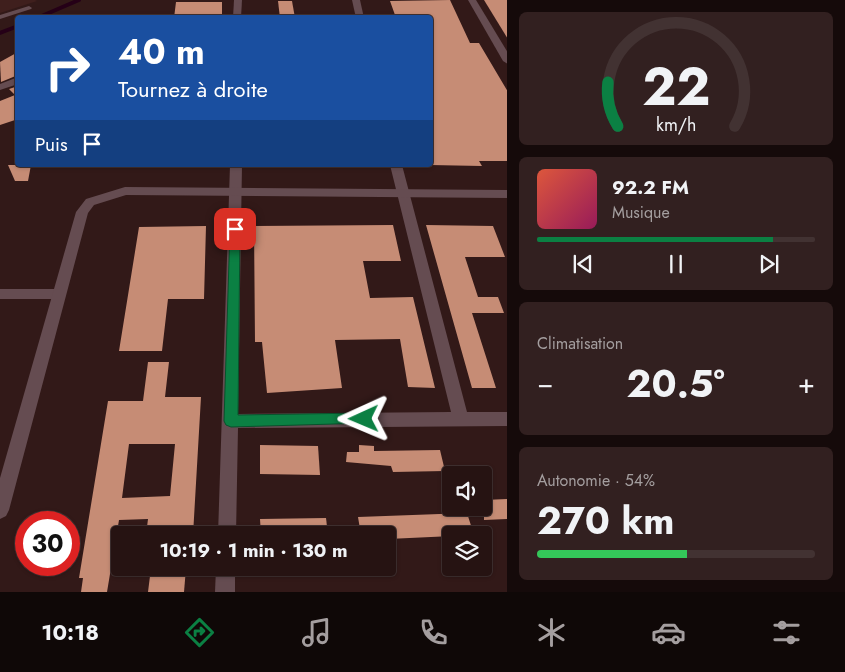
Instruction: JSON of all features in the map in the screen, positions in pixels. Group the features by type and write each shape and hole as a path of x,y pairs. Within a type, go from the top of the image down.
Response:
{"street":[{"path":"237,15 238,0"},
{"path":"356,0 359,15"},
{"path":"472,0 507,59"},
{"path":"0,87 15,81"},
{"path":"227,526 236,167"},
{"path":"396,167 460,417"},
{"path":"0,510 82,212 90,202 125,191 236,190 403,194 507,194"},
{"path":"0,294 59,294"},
{"path":"231,421 460,417 507,419"},
{"path":"225,592 226,576"}],"lane":[{"path":"0,17 29,8"}],"shaded area":[{"path":"0,0 35,0 37,1 0,13"}],"building":[{"path":"450,0 470,43 479,43 507,90 507,161 479,161 482,166 433,165 433,15 395,15 390,1"},
{"path":"484,0 507,0 507,37"},
{"path":"278,1 292,1 294,15 280,15"},
{"path":"176,2 222,2 222,15 174,15"},
{"path":"15,54 15,76 1,82 0,62"},
{"path":"15,87 15,95 9,89"},
{"path":"15,95 15,120 0,125 0,101"},
{"path":"8,165 31,167 28,181 15,181"},
{"path":"393,225 401,261 363,261 370,298 413,297 435,388 408,387 400,339 335,340 342,388 267,393 262,342 255,342 254,226"},
{"path":"426,225 493,226 505,257 465,257 478,297 498,297 504,313 472,313 496,388 472,388"},
{"path":"206,226 204,299 168,299 162,351 119,351 139,227"},
{"path":"148,362 169,362 165,397 201,397 194,526 147,526 148,519 119,520 118,526 111,526 111,568 107,592 81,592 83,578 79,578 108,401 143,401","holes":["129,444 175,444 170,496 122,498"]},
{"path":"260,445 318,446 320,475 260,474"},
{"path":"359,445 374,446 374,451 440,450 444,466 442,466 442,471 393,472 391,466 346,462 347,452 359,452"},
{"path":"507,499 507,519 484,520 484,516 492,516 492,500"},
{"path":"442,514 442,516 468,516 471,526 442,526 442,536 396,539 396,526 360,526 358,517"},
{"path":"326,518 327,526 260,526 260,519"},
{"path":"150,576 185,576 184,592 148,592"}],"waterway":[{"path":"44,15 79,0"},
{"path":"0,33 15,27"}],"route":[{"path":"235,229 231,421 364,419"}]}
